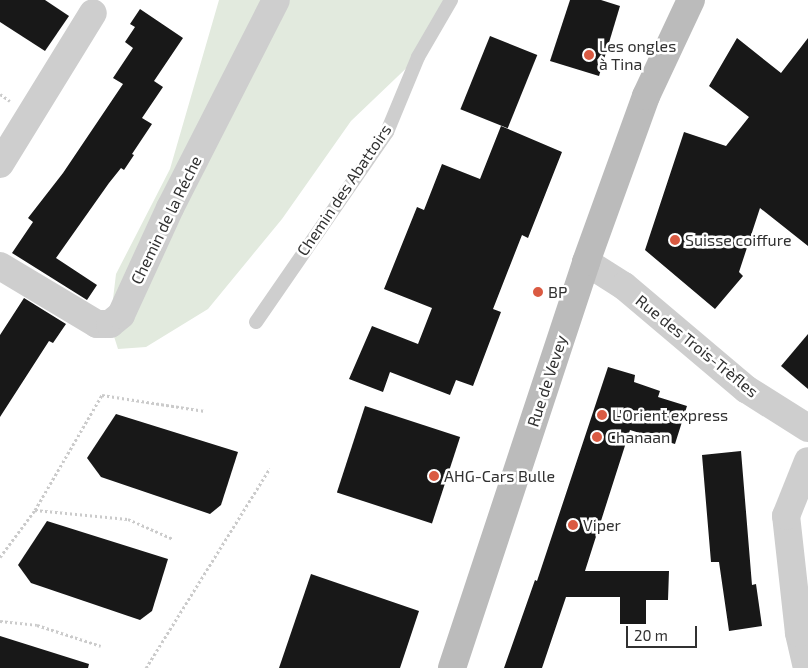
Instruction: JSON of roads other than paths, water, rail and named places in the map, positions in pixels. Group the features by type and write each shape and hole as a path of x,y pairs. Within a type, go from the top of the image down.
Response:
{"main road":[{"name":"Rue de Vevey","path":"452,668 586,262 646,96 673,0"},
{"name":"Rue de Vevey","path":"646,96 691,0"}],"street":[{"name":"Chemin de la Réche","path":"0,266 97,324 110,324 121,315 170,208 276,0"},
{"path":"0,164 93,13"},
{"name":"Rue des Trois-Trèfles","path":"586,262 624,286 746,389 808,428"},
{"path":"807,668 799,633 786,516 808,461"}],"lane":[{"name":"Chemin des Abattoirs","path":"256,322 387,132 418,57 450,0"}],"place":[{"name":"Les ongles à Tina","path":"589,55"},
{"name":"Suisse coiffure","path":"675,240"},
{"name":"BP","path":"538,292"},
{"name":"L'Orient express","path":"602,415"},
{"name":"Chanaan","path":"597,437"},
{"name":"AHG-Cars Bulle","path":"434,476"},
{"name":"Viper","path":"573,525"}]}
